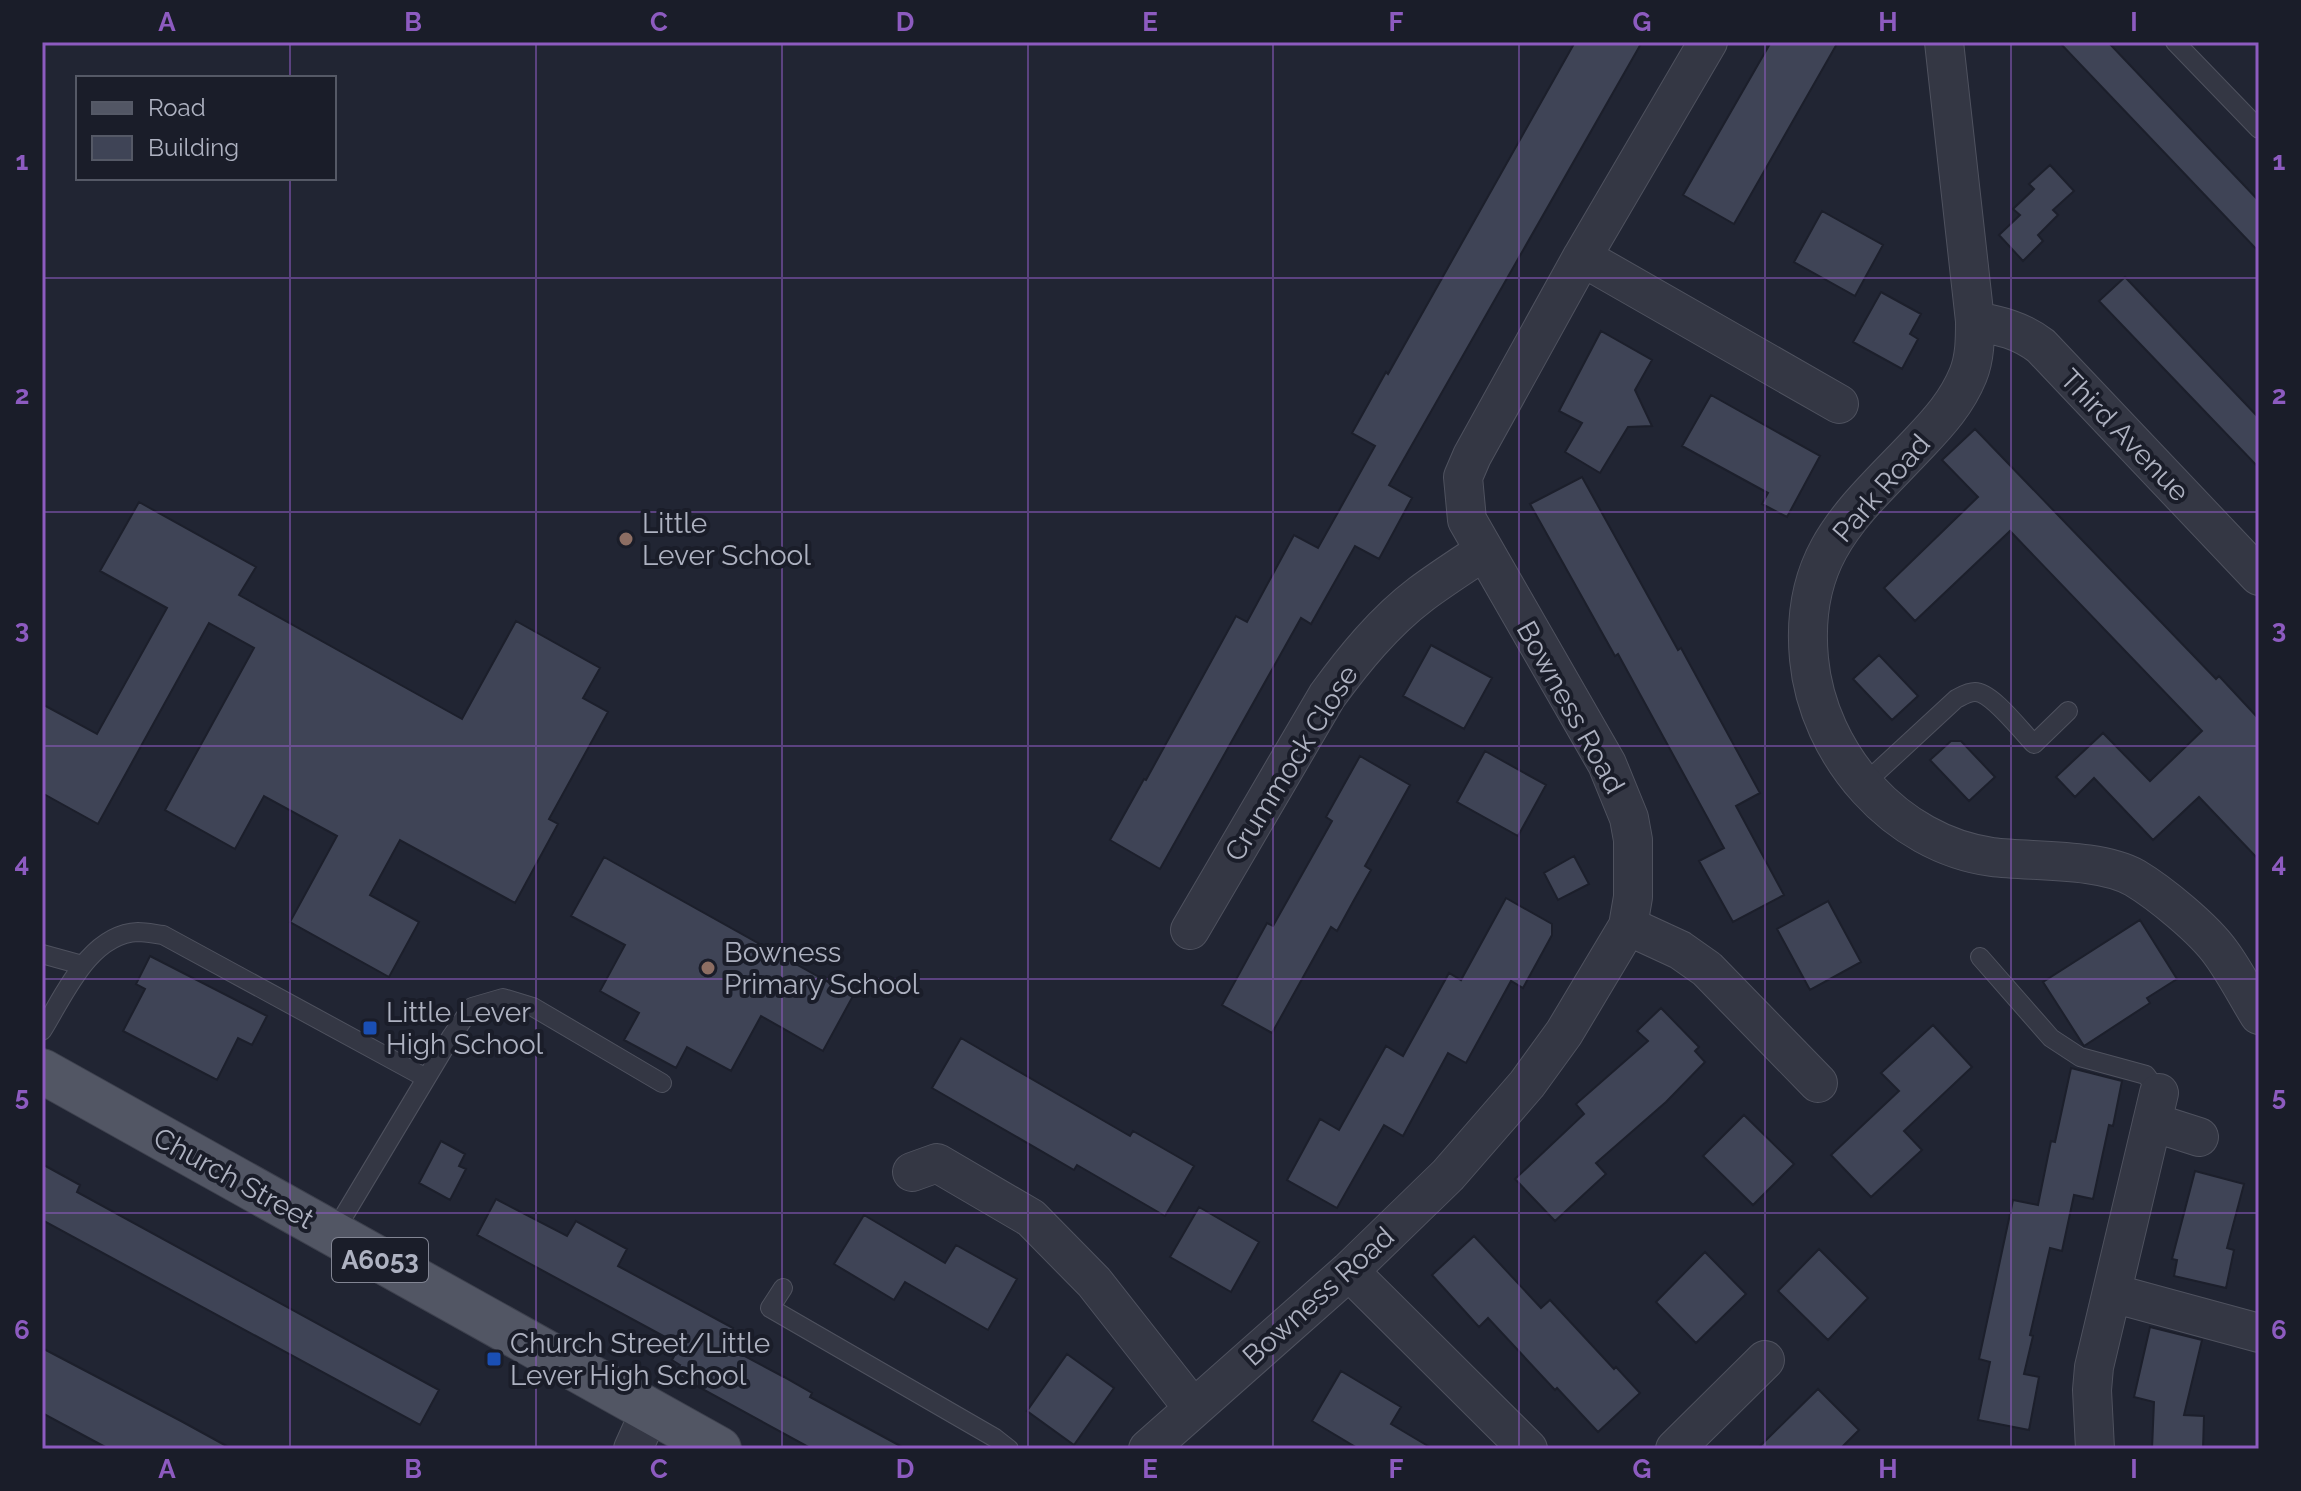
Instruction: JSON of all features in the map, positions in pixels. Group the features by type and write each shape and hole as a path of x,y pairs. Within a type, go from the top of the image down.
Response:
{"main road":[{"name":"Church Street","path":"42,1071 333,1234 642,1430 719,1449"}],"street":[{"name":"Bowness Road","path":"1148,1449 1349,1271 1448,1175 1527,1084 1564,1033 1628,926 1633,897 1633,840 1620,792 1467,520 1463,477 1582,257 1708,42"},
{"name":"Park Road","path":"1944,42 1975,321 1974,349 1969,373 1950,409 1845,521 1826,552 1815,582 1809,616 1809,659 1816,695 1829,732 1847,763 1895,815 1933,841 1962,851 2109,868 2134,878 2203,931 2221,952 2259,1015"},
{"path":"1582,257 1775,348 1839,404"},
{"name":"Third Avenue","path":"1975,321 2010,327 2041,346 2259,576"},
{"name":"Crummock Close","path":"1190,930 1327,696 1348,667 1394,617 1484,551"},
{"path":"1628,926 1680,950 1707,969 1818,1083"},
{"path":"2095,1449 2094,1367 2156,1108 2199,1137"},
{"path":"912,1172 937,1163 1031,1218 1094,1282 1193,1408"},
{"path":"1349,1271 1528,1449"},
{"path":"2112,1293 2259,1333"},
{"path":"1675,1449 1765,1360"}],"lane":[{"path":"2175,42 2259,129"},
{"path":"1864,784 1965,694 1977,692 1990,697 2034,744 2068,711"},
{"path":"42,1031 82,965 109,941 136,932 163,935 426,1078"},
{"path":"42,954 82,965"},
{"path":"1980,957 2064,1049 2080,1057 2146,1075 2156,1108"},
{"path":"333,1234 472,1007 503,998 533,1007 662,1083"},
{"path":"783,1288 770,1308 1009,1449"}],"building":[{"path":"1575,42 1642,42 1389,485 1412,498 1379,559 1355,546 1311,624 1301,618 1160,869 1110,840 1236,616 1247,622 1294,535 1318,548 1375,446 1352,433"},
{"path":"1771,42 1838,42 1734,224 1683,195"},
{"path":"2059,42 2108,42 2259,201 2259,252"},
{"path":"2050,165 2074,191 2053,210 2058,215 2038,235 2043,241 2023,261 1999,235 2020,215 2013,209 2034,189 2029,184"},
{"path":"1822,211 1883,245 1855,296 1794,262"},
{"path":"2125,277 2259,418 2259,468 2099,301"},
{"path":"1881,292 1921,314 1910,334 1918,339 1902,369 1853,342"},
{"path":"1601,331 1652,360 1635,390 1652,426 1628,427 1600,473 1565,452 1582,423 1559,411"},
{"path":"1711,395 1820,456 1787,517 1762,504 1768,493 1682,446"},
{"path":"1975,429 2216,679 2219,676 2259,719 2259,860 2199,797 2153,840 2094,778 2075,797 2056,777 2103,733 2150,781 2202,731 2010,531 1915,621 1884,588 1978,497 1942,460"},
{"path":"1582,477 1760,793 1736,806 1784,895 1733,922 1699,861 1724,848 1618,654 1615,656 1530,504"},
{"path":"139,502 256,567 239,595 462,719 516,621 600,668 583,698 608,712 549,819 558,824 515,903 400,840 370,895 419,922 389,977 290,922 337,836 264,796 235,849 165,810 254,648 209,623 98,824 42,793 42,704 97,734 167,608 100,571"},
{"path":"1431,645 1492,678 1464,729 1403,696"},
{"path":"1879,655 1918,696 1892,720 1853,679"},
{"path":"1951,741 1961,741 1995,777 1969,801 1930,760"},
{"path":"1485,751 1546,785 1518,836 1457,802"},
{"path":"1360,756 1410,785 1365,866 1371,870 1337,931 1331,927 1272,1033 1222,1005 1267,923 1273,926 1332,821 1326,817"},
{"path":"1574,856 1589,884 1558,900 1544,873"},
{"name":"Bowness Primary School","path":"604,857 853,996 823,1051 761,1016 731,1071 687,1047 676,1068 624,1040 639,1013 600,991 625,945 571,916"},
{"path":"1506,898 1552,924 1552,935 1523,988 1511,981 1466,1063 1448,1053 1403,1136 1384,1125 1337,1208 1287,1180 1320,1119 1339,1130 1386,1046 1403,1056 1449,973 1461,980"},
{"path":"1828,901 1861,962 1810,990 1777,929"},
{"path":"2140,920 2177,979 2147,998 2150,1003 2084,1046 2043,982"},
{"path":"150,956 267,1016 252,1045 238,1038 217,1080 123,1031 145,989 136,984"},
{"path":"1661,1008 1699,1047 1695,1051 1705,1062 1666,1102 1596,1163 1606,1174 1555,1221 1515,1179 1584,1114 1576,1104 1648,1041 1637,1031"},
{"path":"1933,1025 1972,1067 1904,1131 1922,1150 1871,1197 1831,1155 1899,1091 1881,1073"},
{"path":"961,1038 1130,1136 1133,1131 1194,1166 1165,1216 1077,1165 1074,1170 932,1088"},
{"path":"2071,1068 2122,1081 2093,1199 2074,1195 2062,1251 2050,1248 2024,1374 2039,1377 2029,1430 1978,1420 1990,1362 1979,1359 2013,1200 2038,1205"},
{"path":"1744,1115 1794,1164 1753,1205 1703,1156"},
{"path":"441,1141 465,1154 459,1166 466,1169 450,1200 419,1183"},
{"path":"42,1164 80,1185 77,1192 439,1390 420,1425 42,1220"},
{"path":"2195,1171 2244,1184 2227,1248 2234,1250 2226,1288 2174,1276 2177,1260 2172,1259"},
{"path":"496,1199 567,1236 576,1221 627,1249 618,1266 733,1328 724,1345 812,1393 810,1397 906,1449 812,1449 675,1374 680,1365 672,1360 680,1345 477,1235"},
{"path":"1199,1207 1259,1242 1231,1292 1170,1257"},
{"path":"864,1215 945,1263 956,1245 1017,1279 988,1330 905,1282 894,1300 834,1264"},
{"path":"1474,1236 1541,1308 1550,1300 1640,1393 1598,1432 1488,1318 1479,1327 1432,1275"},
{"path":"1819,1249 1868,1298 1828,1340 1778,1291"},
{"path":"1705,1252 1746,1294 1696,1343 1656,1302"},
{"path":"2150,1327 2202,1340 2184,1415 2204,1416 2203,1449 2152,1449 2154,1402 2134,1397"},
{"path":"42,1348 232,1449 109,1449 42,1413"},
{"path":"1067,1354 1114,1388 1074,1445 1027,1411"},
{"path":"1341,1371 1401,1407 1391,1424 1433,1449 1359,1449 1312,1421"},
{"path":"1818,1389 1859,1430 1840,1449 1757,1449"}],"place":[{"name":"Little Lever School","path":"626,539"},
{"name":"Bowness Primary School","path":"708,968"},
{"name":"Little Lever High School","path":"370,1028"},
{"name":"Church Street/Little Lever High School","path":"494,1359"}]}
